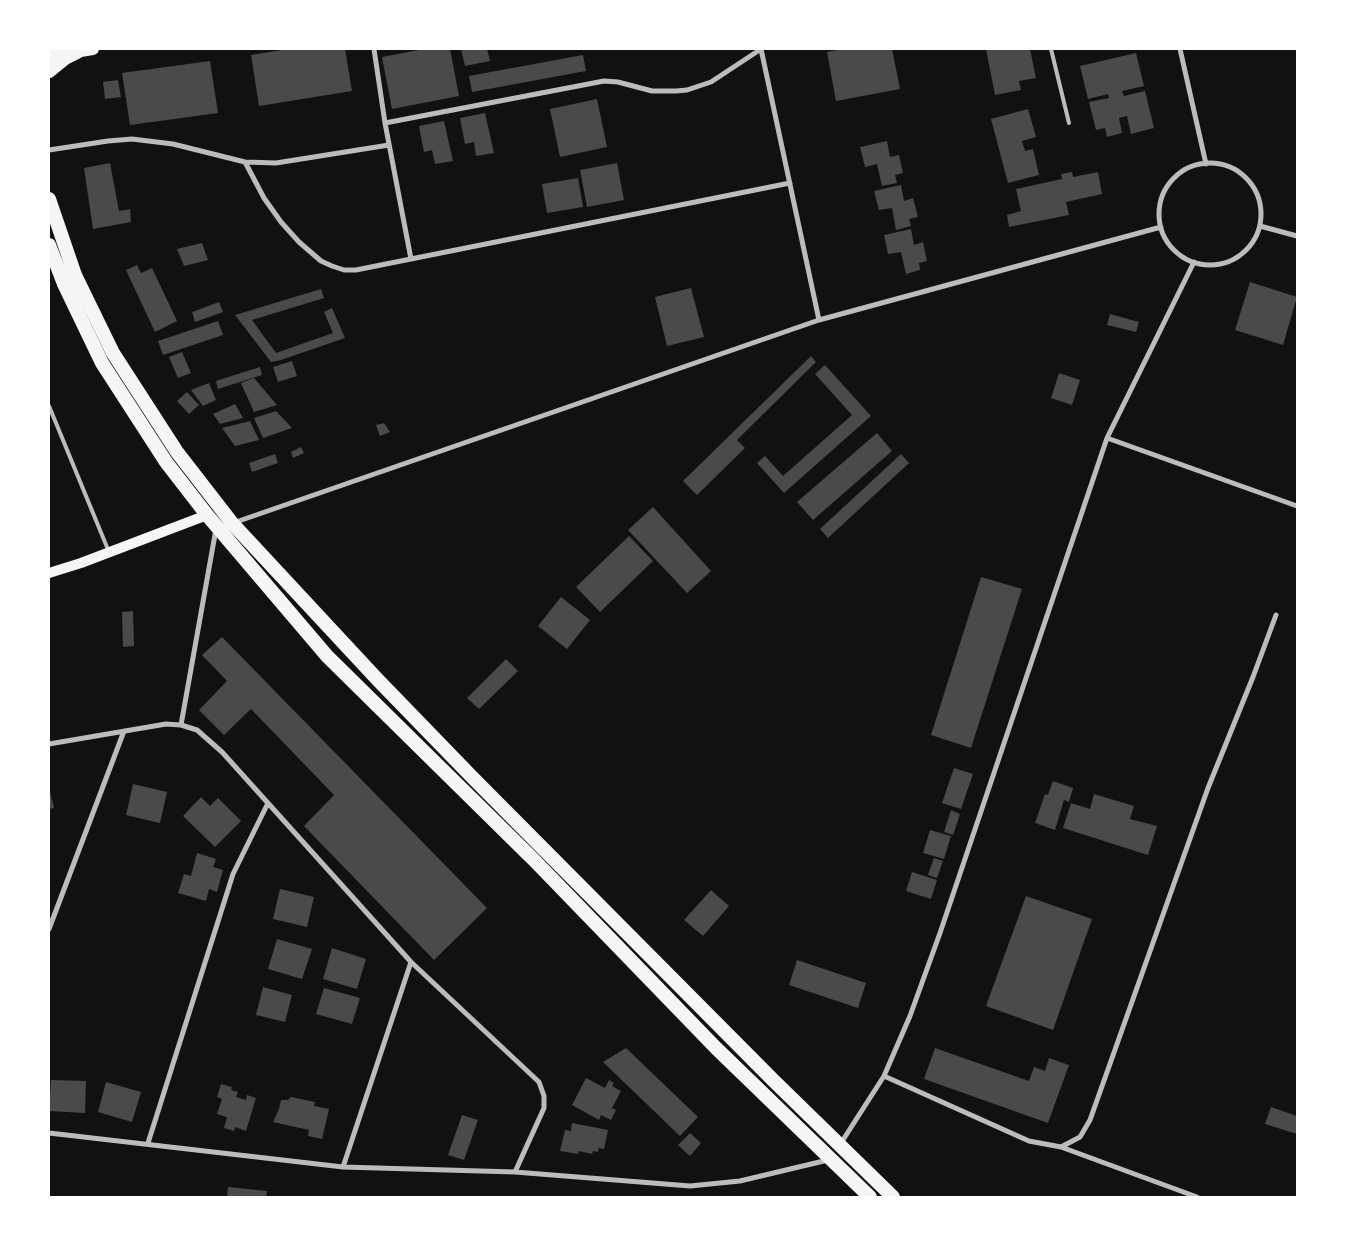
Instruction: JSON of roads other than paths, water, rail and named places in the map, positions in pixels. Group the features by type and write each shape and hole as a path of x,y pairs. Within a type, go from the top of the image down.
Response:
{"highway":[{"path":"49,71 77,52"},
{"path":"49,199 75,275 113,353 177,452 232,523 370,672 473,778 774,1081 894,1197"},
{"path":"49,245 64,284 102,363 166,462 207,515 327,656 534,860 716,1048 870,1197"}],"main road":[{"path":"49,56 92,49"},
{"path":"49,573 207,515"}],"street":[{"path":"374,49 385,123 411,259"},
{"path":"385,123 604,81 618,82 652,91 687,90 710,82 761,49 819,320"},
{"path":"1180,49 1206,164"},
{"path":"49,150 132,139 173,144 245,162 276,163 389,145"},
{"path":"245,162 264,198 281,222 299,242 320,261 344,270 356,270 790,183"},
{"path":"1220,164 1244,176 1253,187 1259,199 1261,212 1260,226 1256,237 1240,255 1230,261 1206,265 1185,258 1170,245 1161,227 1161,202 1173,180 1183,172 1194,166 1220,164"},
{"path":"1260,226 1297,236"},
{"path":"232,523 819,320 1161,227"},
{"path":"840,1145 884,1076 910,1016 940,933 1107,438 1194,262"},
{"path":"1107,438 1297,506"},
{"path":"181,725 217,526"},
{"path":"1061,1147 1080,1137 1090,1120 1208,788 1254,677 1276,615"},
{"path":"49,744 166,724 181,725 197,730 222,752 411,962 539,1082 544,1096 544,1108 515,1172"},
{"path":"49,929 51,916 124,731"},
{"path":"148,1143 233,874 268,803"},
{"path":"343,1167 411,962"},
{"path":"884,1076 1029,1141 1061,1147 1197,1197"},
{"path":"49,1132 343,1167 515,1172 690,1186 740,1181 831,1160"}],"lane":[{"path":"1051,49 1069,123"},
{"path":"49,406 109,552"}]}
